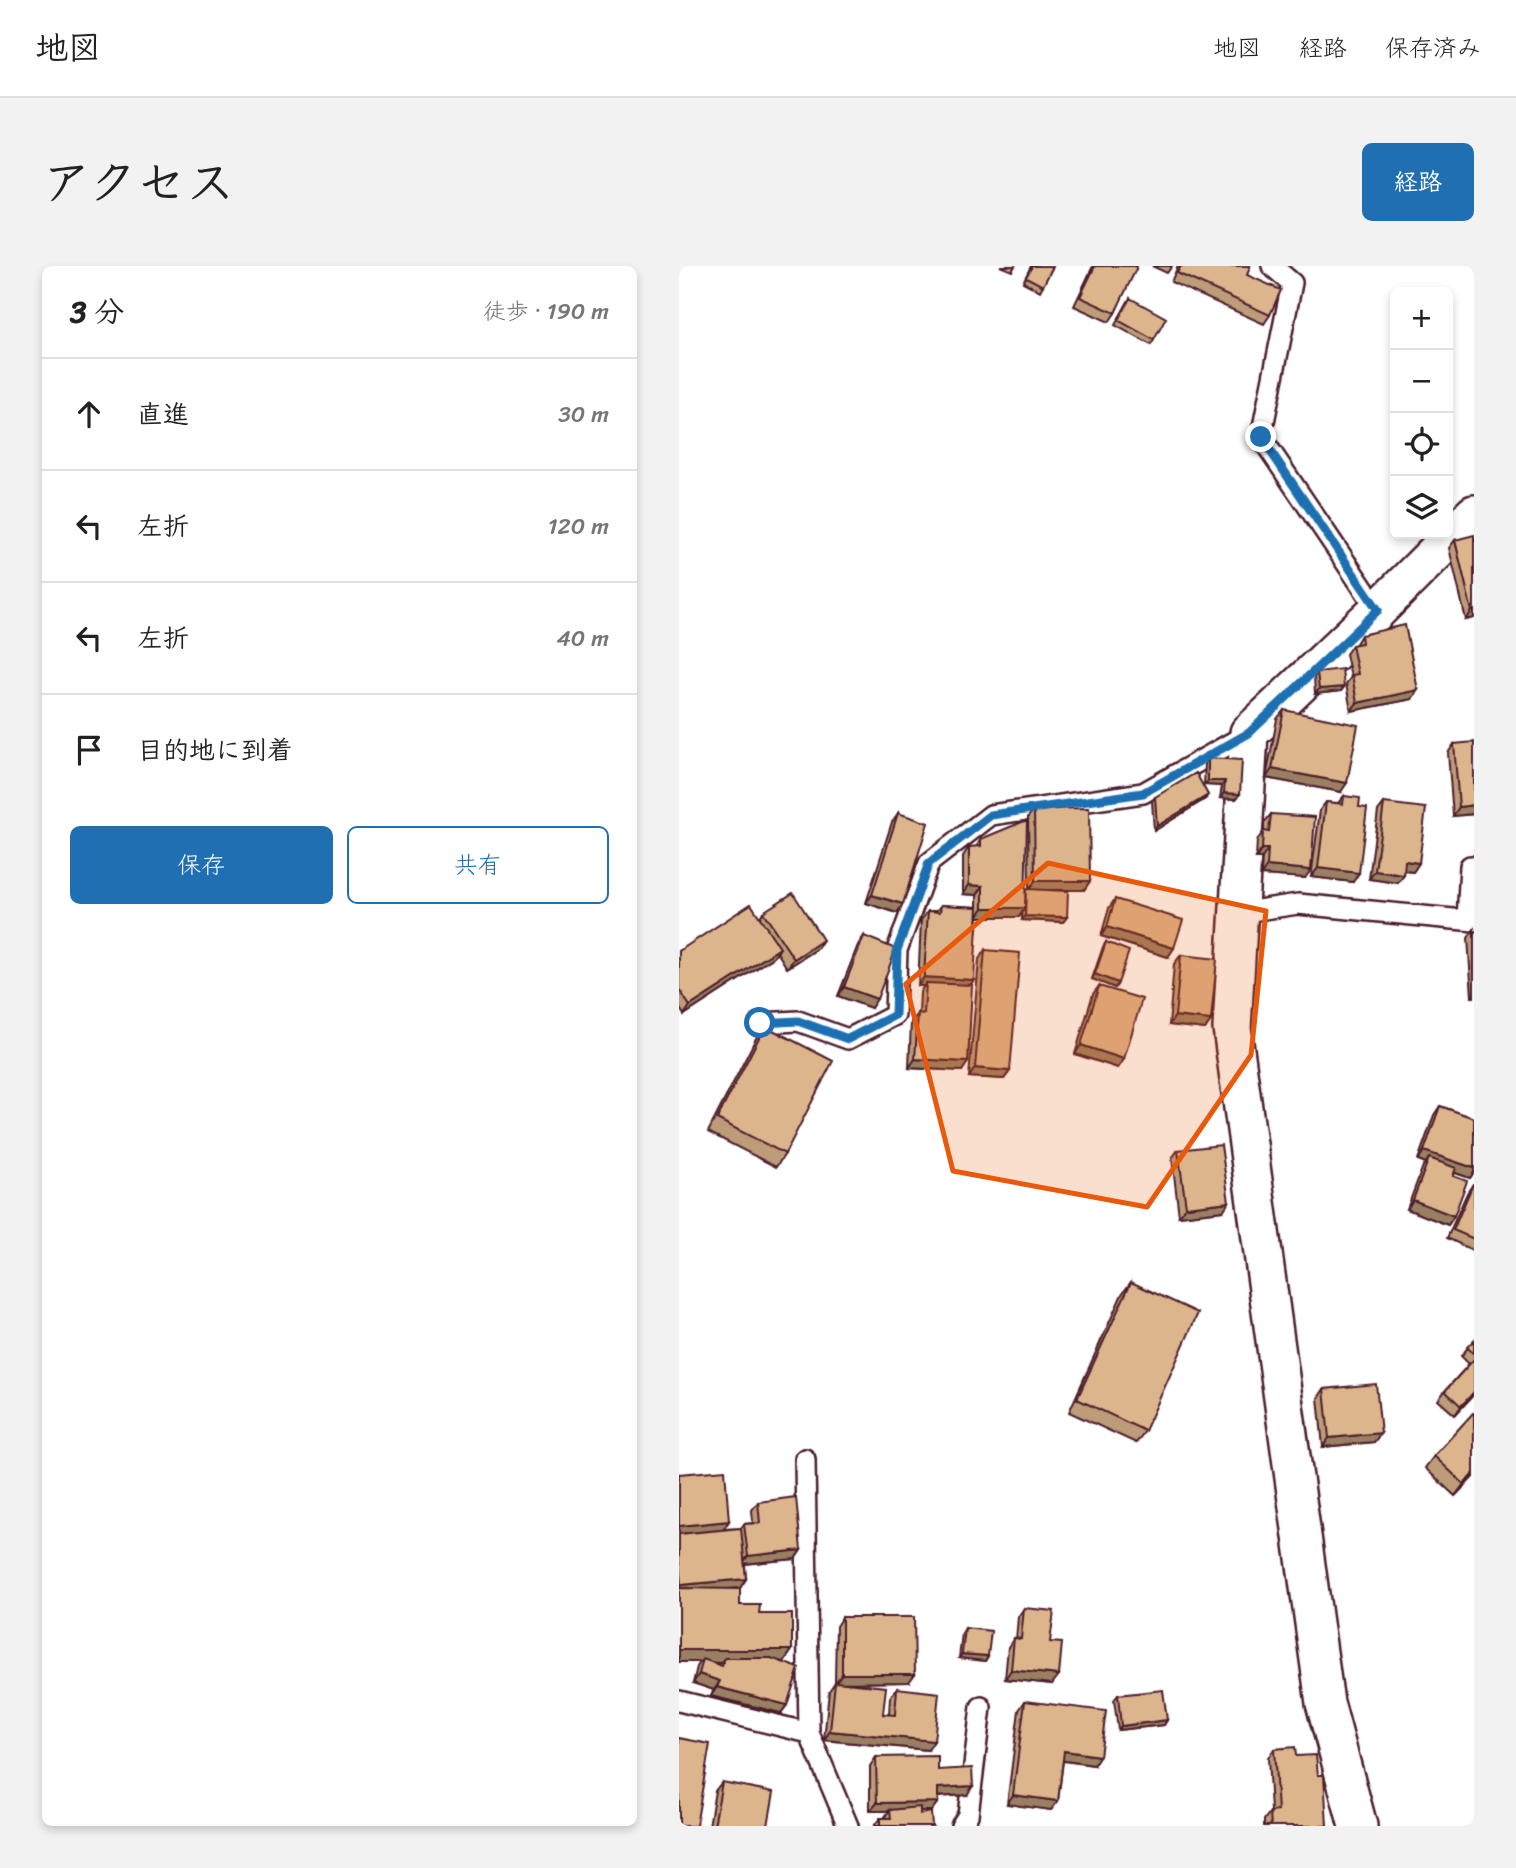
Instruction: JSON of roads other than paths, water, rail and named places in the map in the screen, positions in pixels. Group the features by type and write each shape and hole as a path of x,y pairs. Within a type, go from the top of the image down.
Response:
{"street":[{"path":"1359,1826 1325,1703 1232,1028 1249,733 1474,514"}],"lane":[{"path":"1272,266 1292,283 1261,437 1378,610"},
{"path":"760,1023 798,1021 848,1039 895,1015 897,950 929,863 991,815 1143,793 1249,733"},
{"path":"1238,913 1298,904 1471,920 1470,866"},
{"path":"805,1459 809,1733 848,1826"},
{"path":"679,1701 809,1733"},
{"path":"961,1826 968,1815 981,1707"}]}
